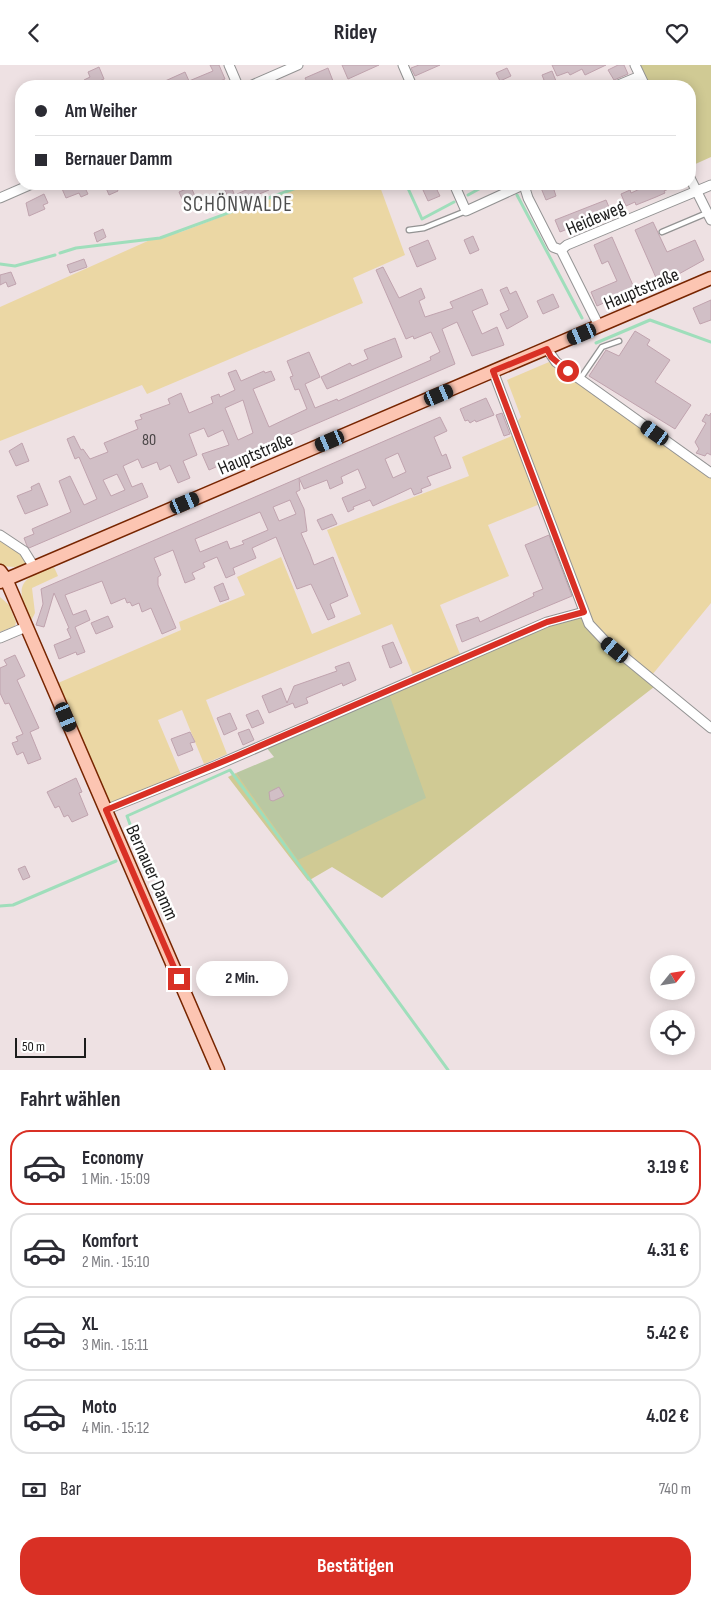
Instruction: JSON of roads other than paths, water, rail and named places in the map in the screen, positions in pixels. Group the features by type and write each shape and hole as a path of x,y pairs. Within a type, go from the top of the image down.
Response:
{"main road":[{"name":"Hauptstraße","path":"2,577 34,567 711,278"},
{"name":"Bernauer Damm","path":"2,577 26,627 218,1070"}],"street":[{"path":"229,65 235,80"},
{"path":"264,80 298,65"},
{"path":"403,65 409,80"},
{"path":"635,65 642,80"},
{"path":"630,80 640,76"},
{"name":"Heideweg","path":"561,250 567,245 711,185"},
{"path":"0,198 18,190"},
{"path":"457,190 466,211"},
{"name":"Heideweg","path":"466,211 512,190"},
{"name":"Heideweg","path":"526,190 528,198 553,247 561,250 599,326"},
{"path":"697,192 709,217"},
{"path":"547,349 551,357 580,379 711,473"},
{"path":"493,371 589,624 605,641 711,728"},
{"path":"0,535 24,551 34,567"},
{"path":"106,810 547,622 584,612"},
{"path":"0,637 26,627"}],"lane":[{"path":"409,230 424,228 466,211"},
{"path":"662,232 709,217"},
{"path":"580,379 602,347 619,341"}],"waterway":[{"path":"60,253 76,248 160,238 291,190"},
{"path":"409,190 422,219 454,202"},
{"path":"468,195 477,190"},
{"path":"517,195 582,318"},
{"path":"0,264 15,266 55,255"},
{"path":"596,343 650,320 711,342"},
{"path":"139,849 127,816 230,770 448,1070"},
{"path":"0,906 13,905 116,861"}],"district":[{"name":"SCHÖNWALDE","path":"238,204"}]}
